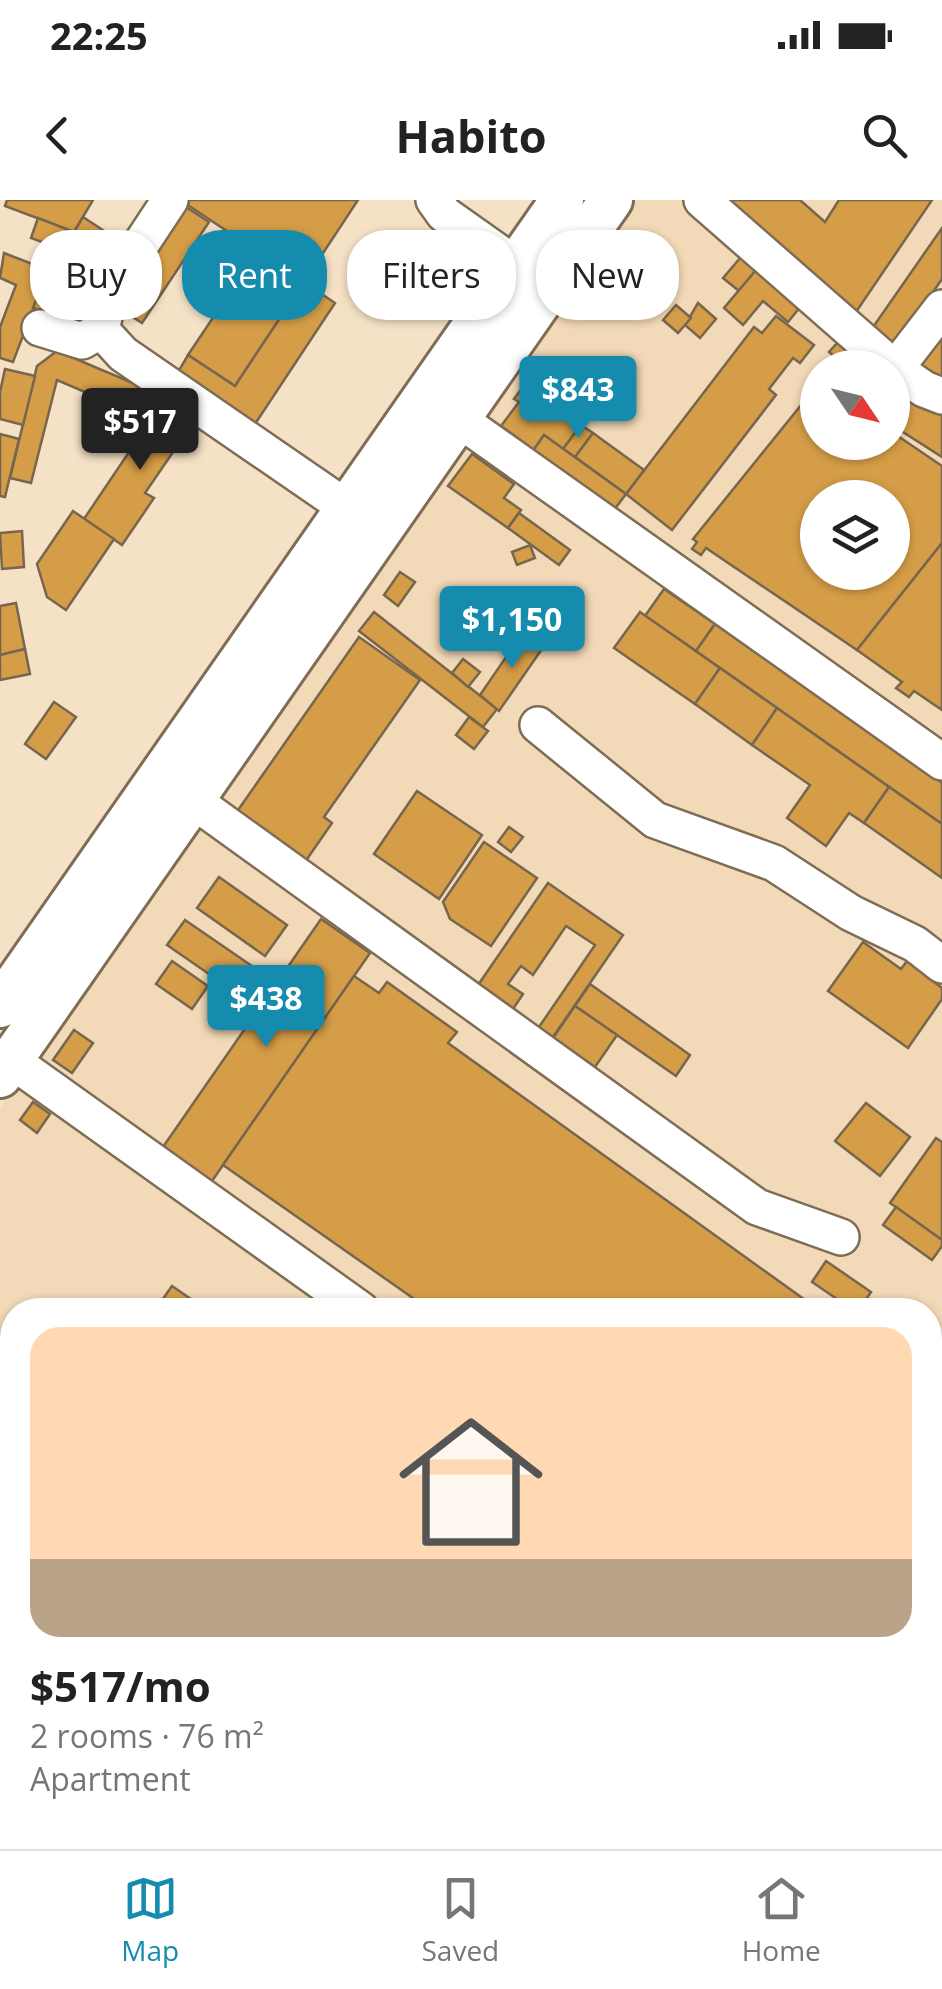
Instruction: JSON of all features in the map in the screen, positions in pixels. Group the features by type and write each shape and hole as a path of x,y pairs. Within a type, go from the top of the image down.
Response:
{"main road":[{"path":"516,266 562,200"},
{"path":"6,1068 611,200"},
{"path":"0,1006 478,320"}],"street":[{"path":"40,328 82,342 101,330 110,292 170,200"},
{"path":"434,200 444,214 466,230"},
{"path":"702,200 873,350"},
{"path":"910,350 942,308"},
{"path":"101,330 123,354 347,508"},
{"path":"910,379 942,396"},
{"path":"457,418 942,762"},
{"path":"538,725 655,820 774,863 851,913 915,944 942,965"},
{"path":"192,799 756,1207 841,1237"},
{"path":"6,1068 343,1298"}],"shaded area":[{"path":"627,200 942,200 942,1298 0,1298 0,1109 544,320 679,320 679,230 606,230"}],"building":[{"path":"7,200 93,200 75,230 5,206"},
{"path":"180,200 358,200 327,247 327,230 225,230"},
{"path":"723,200 800,200 825,222 839,200 932,200 854,315"},
{"path":"186,207 209,222 204,230 182,230 182,263 162,293 162,244"},
{"path":"83,217 103,230 75,230"},
{"path":"38,218 69,230 34,230"},
{"path":"942,228 942,279 893,349 871,330"},
{"path":"747,250 762,263 739,291 723,278"},
{"path":"4,253 30,263 30,317 13,362 0,358 0,327 16,285 0,278"},
{"path":"762,263 806,300 788,322 763,301 743,325 724,308"},
{"path":"327,298 335,303 327,315"},
{"path":"698,303 716,319 700,338 685,325"},
{"path":"679,308 691,318 678,333 663,320 679,320"},
{"path":"776,316 814,345 810,350 800,350 800,363 793,358 769,389 776,395 672,530 626,494 754,327 762,333"},
{"path":"211,320 279,320 235,386 188,355"},
{"path":"279,320 324,320 255,424 178,372 188,355 235,386"},
{"path":"942,328 942,387 914,369"},
{"path":"839,341 849,350 831,350"},
{"path":"57,351 166,397 150,420 57,380 31,483 10,478 37,366"},
{"path":"5,369 35,376 23,425 0,419"},
{"path":"528,380 584,421 563,449 544,435 534,450 501,426 519,402 514,399"},
{"path":"910,392 942,413 942,457 910,437"},
{"path":"166,397 197,417 145,493 154,498 122,545 84,519"},
{"path":"800,406 800,460 910,460 910,444 942,466 942,543 910,583 910,480 800,480 800,590 905,590 857,650 706,548 701,555 692,549 697,542 693,539"},
{"path":"581,425 593,433 575,457 563,449"},
{"path":"593,433 644,470 626,494 575,457"},
{"path":"0,434 19,439 5,497 0,496"},
{"path":"544,435 626,494 611,514 530,455"},
{"path":"472,454 514,484 504,498 521,510 508,528 448,486"},
{"path":"73,511 114,539 66,610 47,597 37,564"},
{"path":"519,513 570,550 559,565 508,528"},
{"path":"22,531 24,567 2,569 0,533"},
{"path":"942,543 942,710 914,691 909,697 896,688 902,682 857,650 905,590 910,590 910,583"},
{"path":"530,545 535,558 517,565 512,552"},
{"path":"400,572 415,582 398,606 384,595"},
{"path":"664,589 715,624 696,651 645,616"},
{"path":"16,603 25,649 0,655 0,606"},
{"path":"374,612 497,709 483,727 359,631"},
{"path":"640,612 720,668 695,704 614,648"},
{"path":"715,624 942,783 942,824 696,651"},
{"path":"524,631 544,646 499,711 480,695"},
{"path":"359,637 420,680 324,817 332,823 305,862 236,813"},
{"path":"25,649 30,674 0,680 0,655"},
{"path":"463,659 480,672 468,687 452,673"},
{"path":"720,668 777,708 752,745 695,704"},
{"path":"54,702 76,717 46,759 25,744"},
{"path":"777,708 889,787 864,823 849,813 826,846 787,818 810,785 752,745"},
{"path":"469,717 488,731 474,749 456,735"},
{"path":"889,787 942,824 942,878 864,823"},
{"path":"417,791 482,835 439,899 374,854"},
{"path":"509,827 523,837 511,852 498,842"},
{"path":"484,842 537,878 491,946 450,919 443,902"},
{"path":"219,877 287,925 265,956 197,908"},
{"path":"548,883 623,935 551,1040 537,1030 595,945 566,926 533,975 521,966 508,984 523,994 511,1012 476,988"},
{"path":"321,919 370,953 212,1181 163,1147"},
{"path":"185,920 252,966 235,992 167,945"},
{"path":"863,942 901,969 910,957 934,973 930,979 942,988 942,999 908,1048 828,991"},
{"path":"172,961 208,986 192,1009 156,984"},
{"path":"354,976 379,993 387,982 457,1032 448,1043 802,1298 413,1298 223,1165"},
{"path":"590,984 690,1055 676,1076 575,1006"},
{"path":"575,1006 617,1035 595,1067 553,1038"},
{"path":"74,1030 93,1043 72,1073 53,1060"},
{"path":"33,1102 50,1114 37,1133 20,1120"},
{"path":"866,1103 910,1137 880,1176 835,1141"},
{"path":"936,1138 942,1142 942,1240 890,1203"},
{"path":"896,1207 942,1240 932,1260 883,1225"},
{"path":"826,1261 871,1292 867,1298 835,1298 812,1282"},
{"path":"172,1286 190,1298 164,1298"}]}
